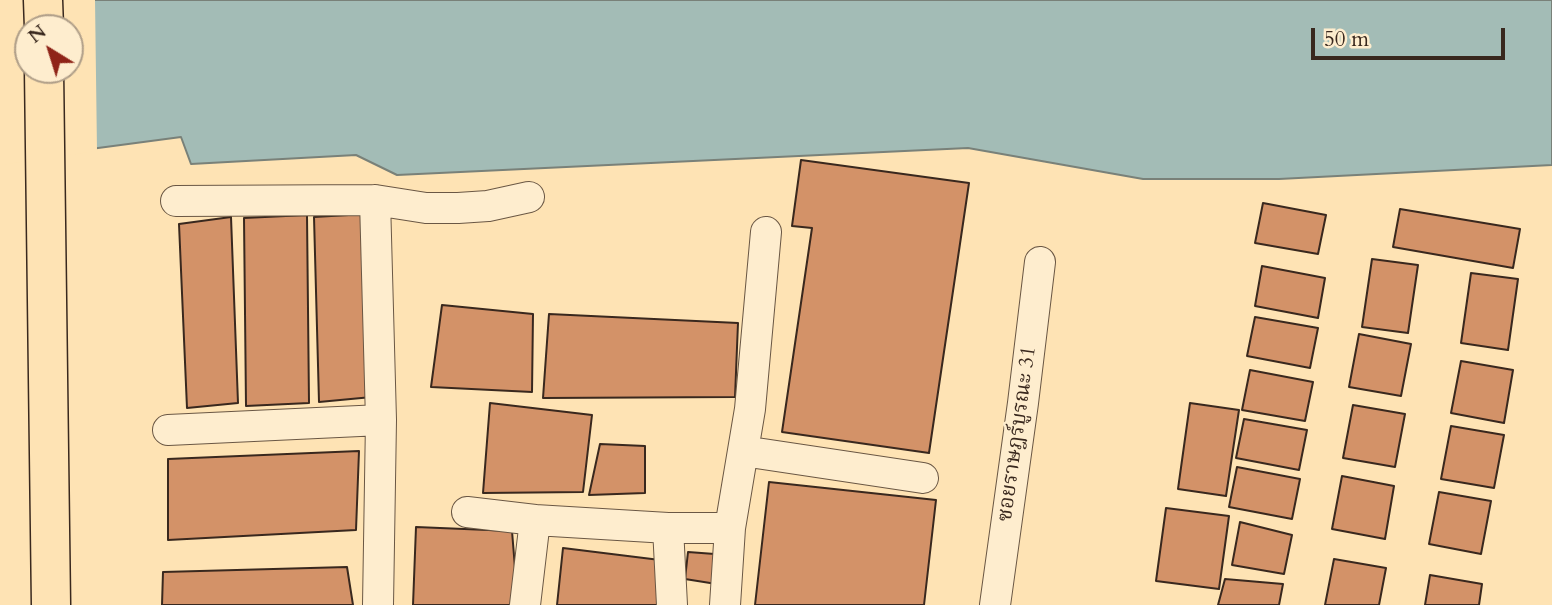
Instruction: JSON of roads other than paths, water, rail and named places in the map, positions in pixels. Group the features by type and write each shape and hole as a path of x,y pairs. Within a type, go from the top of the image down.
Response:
{"highway":[{"path":"44,84 51,605"}],"street":[{"path":"176,201 375,200 426,208 458,208 488,206 529,197"},
{"path":"375,200 381,419 379,605"},
{"path":"725,605 730,528 750,409 765,232"},
{"name":"ซอยราษฎร์บูรณะ 31","path":"995,605 1040,262"},
{"path":"168,430 381,419"},
{"path":"743,451 923,478"},
{"path":"467,512 535,520 668,528 730,528"},
{"path":"525,605 535,520"},
{"path":"668,528 672,605"}],"water":[{"path":"0,0 1552,0 1552,165 1279,179 1143,179 968,148 397,175 356,155 191,164 181,137 0,161"}]}
